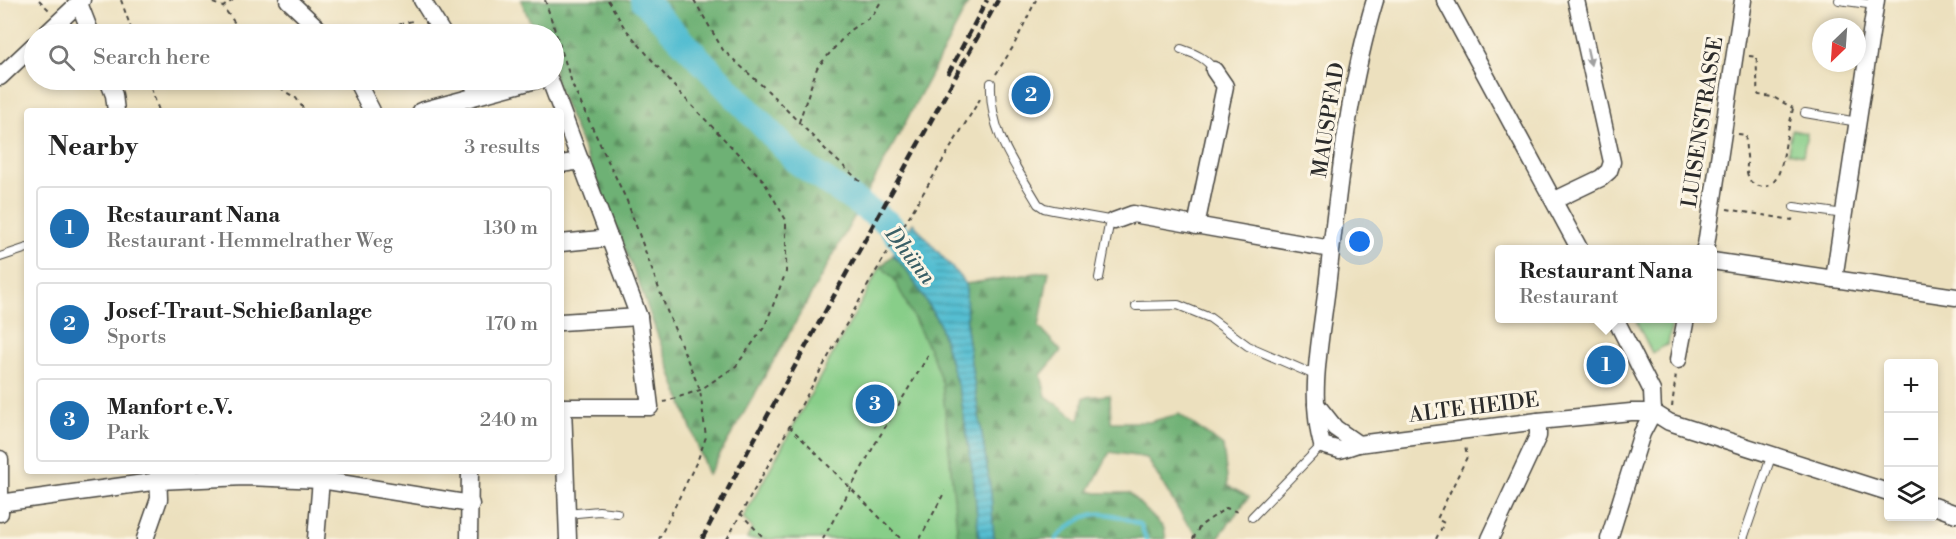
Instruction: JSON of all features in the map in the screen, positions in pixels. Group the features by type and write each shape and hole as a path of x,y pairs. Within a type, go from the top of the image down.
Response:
{"street":[{"path":"288,0 313,24"},
{"path":"422,0 437,24"},
{"name":"MAUSPFAD","path":"1322,445 1317,428 1317,376 1331,249 1354,91 1375,0"},
{"path":"1445,0 1578,245"},
{"path":"1555,201 1601,178 1609,171 1612,162 1576,0"},
{"name":"LUISENSTRASSE","path":"1706,245 1743,0"},
{"path":"57,24 81,2 88,24"},
{"path":"1834,279 1876,3"},
{"path":"0,77 24,54"},
{"path":"1196,226 1225,86 1214,70"},
{"path":"112,90 116,108"},
{"path":"361,90 370,108"},
{"path":"476,90 479,94"},
{"path":"431,108 495,90"},
{"path":"554,90 561,108"},
{"path":"564,117 639,317 650,407 564,407"},
{"path":"564,164 581,161"},
{"path":"1112,221 1134,214 1331,249"},
{"path":"564,243 610,238"},
{"path":"1717,262 1956,297"},
{"path":"564,322 639,317"},
{"path":"1609,539 1642,433 1653,412 1652,391 1618,323"},
{"path":"1678,360 1685,323"},
{"path":"1316,404 1335,428 1358,444"},
{"path":"1653,412 1670,422 1884,491"},
{"name":"ALTE HEIDE","path":"1358,444 1538,421 1653,412"},
{"path":"1490,539 1539,436 1538,421"},
{"path":"1322,445 1340,450 1358,444"},
{"path":"0,459 0,507 159,476 320,476 471,504"},
{"path":"564,460 568,539"},
{"path":"469,539 471,474"},
{"path":"146,539 159,500 159,476"},
{"path":"316,539 320,476"},
{"path":"1938,507 1956,514"}],"lane":[{"path":"1839,0 1876,3"},
{"path":"1181,49 1198,55 1214,70"},
{"path":"991,83 992,114 997,132 1038,204 1044,208 1112,221 1099,278"},
{"path":"1805,113 1857,122"},
{"path":"1794,207 1844,214"},
{"path":"0,257 24,249"},
{"path":"1136,306 1178,304 1210,318 1248,346 1317,376"},
{"path":"1252,517 1322,445"},
{"path":"1743,539 1772,454"},
{"path":"566,514 599,511 617,513"}],"path":[{"path":"121,0 129,24"},
{"path":"223,7 233,0"},
{"path":"545,0 553,24"},
{"path":"608,0 624,27 665,76 763,180 786,220 786,272 765,326 736,366 700,390 650,407"},
{"path":"694,0 723,50 862,183"},
{"path":"799,122 817,68 850,30 872,15 882,0"},
{"path":"213,3 223,7 236,24"},
{"path":"402,24 432,16"},
{"path":"1735,54 1757,57 1756,71 1759,75 1757,93 1759,95 1773,97 1793,108 1803,108 1805,113"},
{"path":"564,58 574,89 627,201 667,311 700,390 706,437 698,459 659,539"},
{"path":"152,90 158,108"},
{"path":"283,90 296,98 303,108"},
{"path":"1723,132 1746,135 1745,170 1756,185 1770,185 1775,181 1782,166 1793,108"},
{"path":"727,539 788,426 921,195"},
{"path":"1712,206 1792,220 1794,207"},
{"path":"823,539 874,444 928,356"},
{"path":"1670,422 1678,360"},
{"path":"788,426 901,539"},
{"path":"1436,539 1444,523 1437,519 1467,457 1463,431"},
{"path":"920,539 945,491"},
{"path":"1193,539 1200,526 1226,508 1252,517"},
{"path":"740,513 765,539"}],"green space":[{"path":"521,0 970,0 842,239 708,475 638,281 559,90 564,90 564,24 531,24"},
{"path":"1792,130 1807,133 1803,155 1788,152"},
{"path":"893,255 907,270 939,323 961,398 974,482 979,539 958,539 942,383 932,355 894,279 881,266"},
{"path":"881,266 894,279 932,355 942,383 958,539 747,539 752,528 743,518"},
{"path":"1049,271 1039,327 1061,351 1041,375 1046,396 1079,420 1084,397 1110,395 1111,422 1149,422 1179,414 1223,446 1228,486 1249,497 1217,539 1201,539 1184,519 1147,458 1110,452 1089,491 1129,493 1164,528 1166,539 994,539 991,493 967,336 966,284"},
{"path":"1637,323 1672,323 1668,344 1652,353"}],"water":[{"path":"913,223 966,284 967,336 991,493 994,539 979,539 974,482 961,398 939,323 907,270 893,255"}],"waterway":[{"name":"Dhünn","path":"643,0 799,163 889,224 923,268"},
{"path":"1056,539 1077,521 1096,514 1116,516 1141,525 1146,539"}],"railway":[{"path":"948,74 987,0"},
{"path":"702,539 749,449 998,0"}],"place":[{"name":"Josef-Traut-Schießanlage","path":"1031,95"},
{"name":"Restaurant Nana","path":"1606,365"},
{"name":"Manfort e.V.","path":"875,404"}]}
